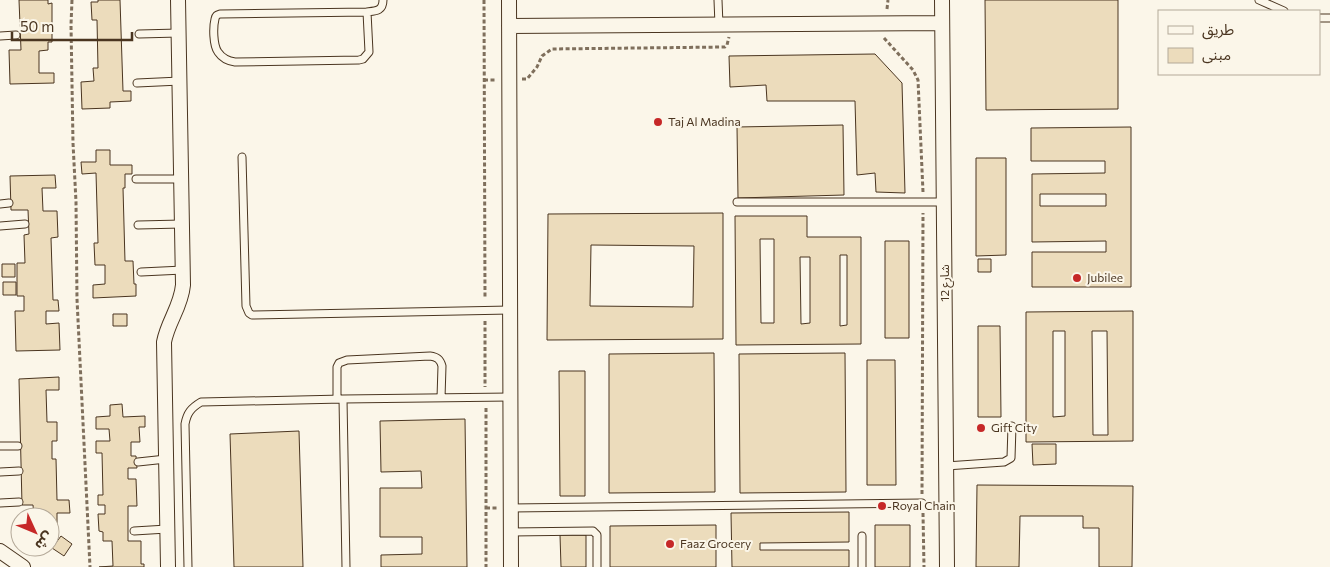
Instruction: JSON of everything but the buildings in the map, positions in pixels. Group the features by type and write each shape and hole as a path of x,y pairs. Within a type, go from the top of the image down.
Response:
{"street":[{"path":"168,567 164,342 170,323 179,305 184,285 178,0"},
{"path":"509,0 512,397 511,567"},
{"name":"شارع 12","path":"942,0 947,567"},
{"path":"509,26 942,23"},
{"path":"0,551 23,567"}],"lane":[{"path":"367,12 369,52 363,59 359,60 235,62 221,57 214,44 215,19 220,14 367,12 381,9 383,0"},
{"path":"718,0 725,24"},
{"path":"1259,0 1282,10"},
{"path":"139,34 179,32"},
{"path":"0,36 16,35"},
{"path":"137,84 180,81"},
{"path":"242,156 246,306 252,315 511,310"},
{"path":"136,180 181,179"},
{"path":"736,202 944,202"},
{"path":"0,204 9,203"},
{"path":"0,226 25,224"},
{"path":"138,225 182,224"},
{"path":"141,272 183,270"},
{"path":"346,567 340,399 337,367 347,360 434,356 441,362 441,398"},
{"path":"188,567 185,424 187,415 193,407 201,402 512,397"},
{"path":"946,466 1004,462 1012,458 1012,426"},
{"path":"0,446 18,446"},
{"path":"138,462 166,459"},
{"path":"0,472 20,471"},
{"path":"0,503 19,502"},
{"path":"512,508 922,503"},
{"path":"134,531 167,529"},
{"path":"512,532 593,531 597,535 597,567"},
{"path":"862,536 862,567"}],"path":[{"path":"72,0 77,299 90,567"},
{"path":"484,0 486,567"},
{"path":"888,0 884,39 913,70 918,80 923,202 922,503 924,567"},
{"path":"484,80 510,81 527,78 537,67 542,56 552,49 725,47 729,42 725,24"}],"place":[{"name":"Taj Al Madina","path":"658,122"},
{"name":"Jubilee","path":"1077,278"},
{"name":"Gift City","path":"981,428"},
{"name":"Royal Chain","path":"882,506"},
{"name":"Faaz Grocery","path":"670,544"}]}
